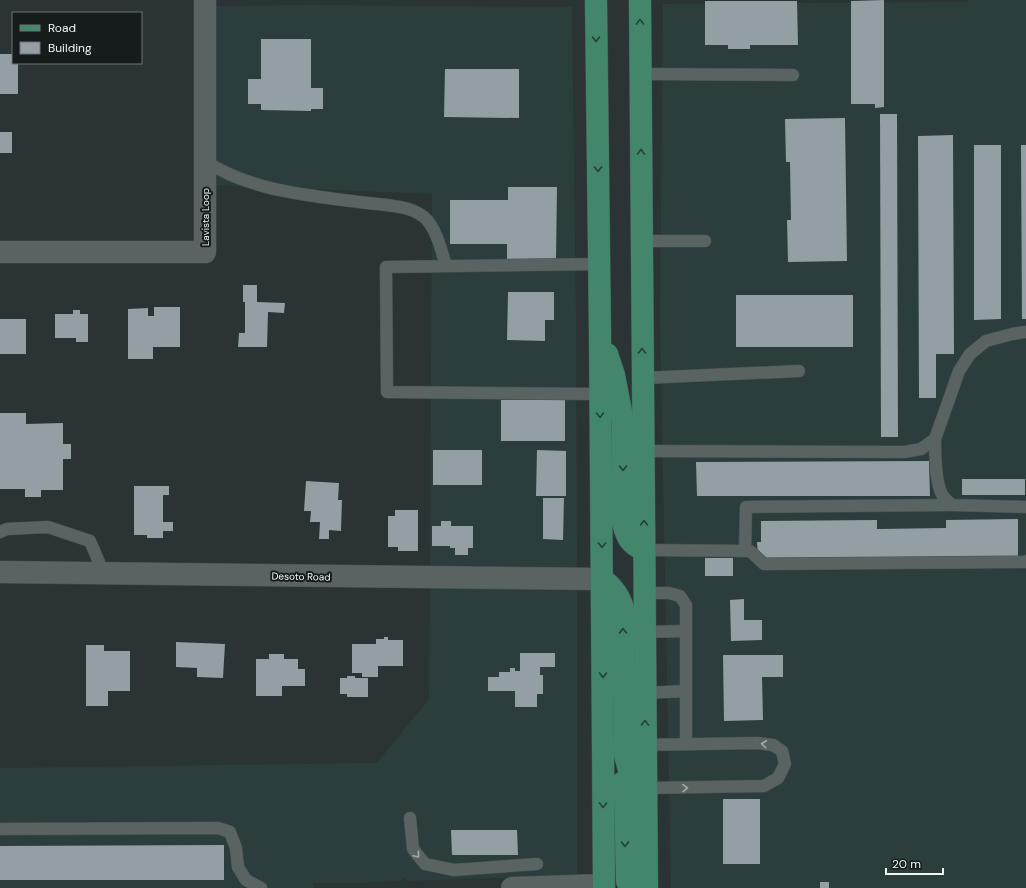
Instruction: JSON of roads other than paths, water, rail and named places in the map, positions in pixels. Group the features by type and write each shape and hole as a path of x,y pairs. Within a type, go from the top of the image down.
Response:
{"main road":[{"path":"596,0 606,887"},
{"path":"640,0 645,692 635,745 625,755 646,836"},
{"path":"600,334 614,375 623,422 623,523 626,536 634,546 644,550"},
{"path":"602,579 612,587 620,597 623,608 635,745 646,788 646,888"},
{"path":"603,725 625,793 626,881 631,888"}],"street":[{"name":"Lavista Loop","path":"0,252 205,252 205,0"},
{"name":"Desoto Road","path":"0,572 602,579"},
{"path":"512,888 606,887"}],"lane":[{"path":"641,74 793,75"},
{"path":"205,161 219,170 256,186 306,195 406,208 424,217 436,234 446,266"},
{"path":"642,241 705,241"},
{"path":"599,264 386,267 387,392 600,394"},
{"path":"952,505 946,500 940,491 935,439 959,371 970,354 986,341 1026,332"},
{"path":"643,378 799,371"},
{"path":"643,451 904,452 921,449 935,439"},
{"path":"745,551 746,507 952,505 1026,507"},
{"path":"0,532 7,529 48,527 90,541 104,574"},
{"path":"644,550 750,551 764,564 1026,561"},
{"path":"644,593 668,593 680,596 686,605 686,744"},
{"path":"645,632 686,631"},
{"path":"645,692 686,691"},
{"path":"635,745 757,743 773,745 782,751 785,764 778,778 764,786 646,788"},
{"path":"410,818 413,849 425,864 454,870 537,864"},
{"path":"0,829 218,828 230,832 236,848 238,867 246,880 261,888"}]}
